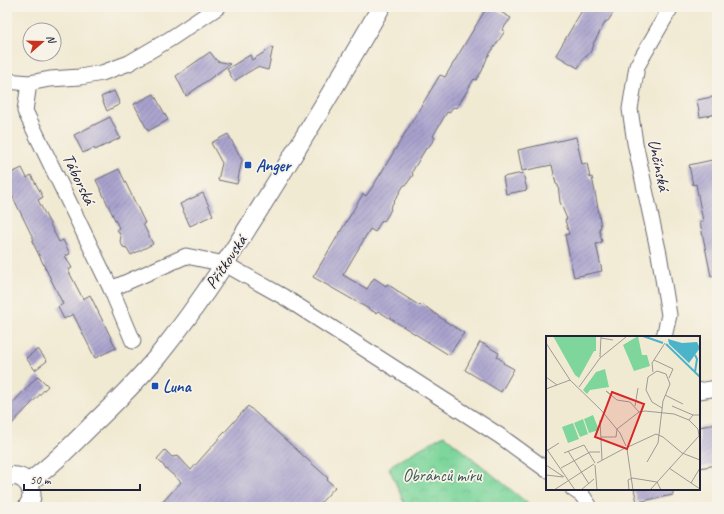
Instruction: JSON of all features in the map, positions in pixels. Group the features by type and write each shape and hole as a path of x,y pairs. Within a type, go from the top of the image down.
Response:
{"street":[{"path":"7,81 29,83 102,73 129,63 170,39 218,7"},
{"name":"Přítkovská","path":"28,483 52,464 128,389 157,357 186,320 225,264 334,87 381,7"},
{"name":"Unčínská","path":"664,336 669,315 659,254 635,143 630,109 637,66 670,7"},
{"name":"Táborská","path":"29,83 25,111 111,289 133,341"},
{"path":"111,289 186,256 225,264 284,297 348,340 500,436 546,469"},
{"path":"700,391 717,388"},
{"path":"7,477 17,476 23,478 28,483 32,494 32,500 28,507"}],"green space":[{"name":"Obránců míru","path":"444,435 532,507 406,507 389,468 393,464"}],"building":[{"path":"487,7 492,7 511,18 502,30 505,31 487,58 482,71 476,80 474,79 457,108 453,107 449,113 447,112 433,136 435,138 427,149 426,148 412,172 413,175 406,185 404,185 390,208 391,209 388,215 384,221 382,220 375,232 370,229 343,275 367,289 374,278 386,286 387,284 420,306 422,304 464,333 449,355 378,311 376,313 313,277 363,194 366,196 375,183 440,75 445,77"},
{"path":"584,7 617,7 608,21 606,21 593,44 594,45 591,51 586,57 584,57 578,68 556,55"},
{"path":"273,47 268,70 257,67 234,81 227,69 250,55 252,60"},
{"path":"210,52 217,61 230,64 186,96 176,76"},
{"path":"114,91 120,104 107,111 101,97"},
{"path":"154,94 168,120 148,131 134,104"},
{"path":"717,96 717,114 700,117 697,100"},
{"path":"110,117 120,138 95,150 94,148 83,153 74,135"},
{"path":"228,134 242,160 237,184 218,180 222,163 211,143"},
{"path":"576,137 582,164 587,163 590,178 592,177 601,228 599,228 602,242 596,244 602,271 574,277 565,235 569,234 565,220 567,219 560,202 558,185 556,184 552,165 522,171 518,150"},
{"path":"717,159 717,276 711,276 700,222 703,221 696,184 693,185 689,165"},
{"path":"22,168 27,178 31,175 43,197 38,200 59,242 63,240 70,254 65,256 72,268 68,270 83,299 90,295 116,348 95,358 73,314 64,319 58,307 63,304 32,241 34,240 7,185 7,175"},
{"path":"119,169 145,223 143,224 153,244 131,255 127,248 123,247 120,241 121,237 117,229 119,228 96,180"},
{"path":"523,173 527,190 506,194 503,177"},
{"path":"203,193 213,215 190,226 180,204"},
{"path":"480,342 499,353 497,357 503,361 503,363 514,369 501,392 465,370"},
{"path":"38,349 47,361 35,370 26,358"},
{"path":"38,376 48,386 7,429 7,409"},
{"path":"248,406 328,478 327,480 335,487 317,507 158,507 181,482 157,459 165,450 172,457 178,456 191,470"},
{"path":"717,424 717,465 700,468 700,427"},
{"path":"634,490 673,490 673,495 637,502"}],"place":[{"name":"Anger","path":"248,165"},
{"name":"Luna","path":"155,386"}]}
